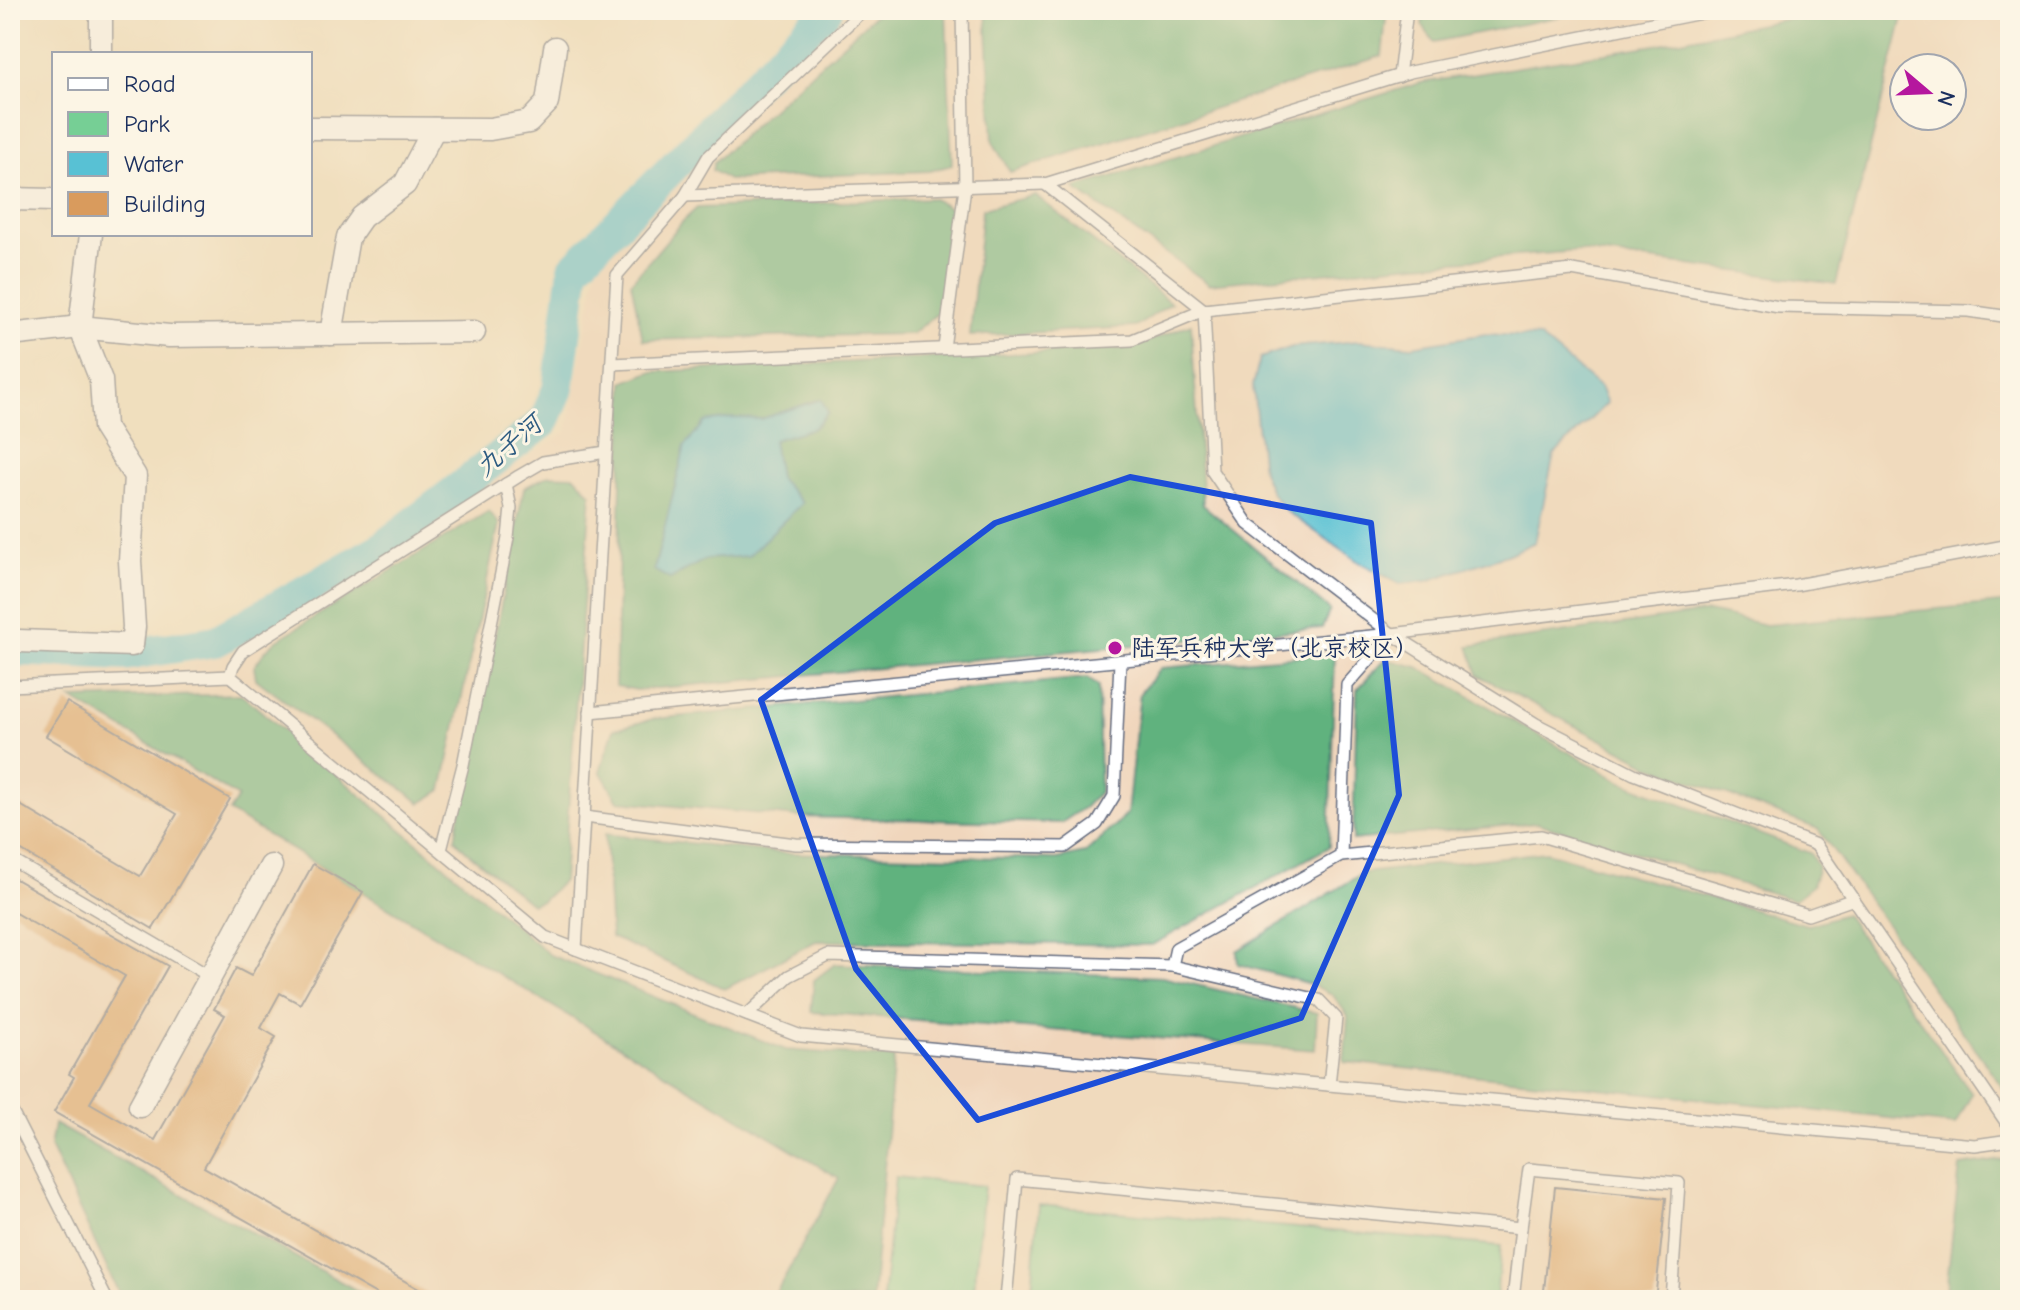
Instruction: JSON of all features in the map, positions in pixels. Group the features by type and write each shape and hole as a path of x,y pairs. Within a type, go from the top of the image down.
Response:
{"street":[{"path":"101,10 101,52"},
{"path":"312,128 490,129 529,122 547,103 555,48"},
{"path":"331,334 348,237 362,217 405,184 434,129"},
{"path":"10,199 52,200"},
{"path":"19,641 132,645 134,627 130,561 135,476 104,427 101,380 80,327 91,236"},
{"path":"10,335 80,327 169,336 474,332"},
{"path":"140,1106 271,866"}],"lane":[{"path":"576,949 617,275 685,196 708,157 863,10"},
{"path":"944,348 965,187 962,10"},
{"path":"1399,76 1407,10"},
{"path":"685,196 1045,184 1399,76 1716,10"},
{"path":"1045,184 1204,310 1212,471 1248,524 1392,634 1536,724 1634,774 1816,845 2010,1128"},
{"path":"612,364 1132,340 1204,310 1572,270 1779,307 1968,311 2010,317"},
{"path":"230,676 243,651 506,484 543,462 606,452"},
{"path":"441,850 463,765 508,538 511,508 506,484"},
{"path":"590,712 1392,634 1796,585 2010,545"},
{"path":"1341,856 1347,685 1392,634"},
{"path":"584,817 796,844 1065,847 1097,824 1114,796 1120,661"},
{"path":"10,686 230,676 545,937 801,1036 1975,1145 2010,1140"},
{"path":"1172,966 1176,948 1341,856 1541,836 1808,915 1854,899"},
{"path":"10,859 211,977"},
{"path":"747,1015 789,976 828,956 1172,966 1319,1000 1336,1018 1329,1085"},
{"path":"10,1108 107,1300"},
{"path":"1513,1300 1529,1169 1679,1183 1671,1300"},
{"path":"1006,1300 1017,1179 1521,1228"}],"highlighted area":[{"path":"1130,477 1371,523 1399,795 1301,1018 978,1120 856,969 761,700 995,523"}],"shaded area":[{"name":"陆军兵种大学（北京校区）","path":"839,10 2010,10 2010,1300 10,1300 10,663 180,666 254,633 567,431 598,260"}],"green space":[{"path":"880,10 946,10 952,165 930,171 728,180 712,170 714,162"},
{"path":"986,10 1387,10 1382,56 1010,172 993,142"},
{"path":"1424,10 1592,10 1434,42 1422,25"},
{"path":"1833,10 1905,10 1894,52 1888,52 1888,78 1836,284 1579,251 1209,284 1074,188 1420,83 1655,45"},
{"path":"1035,195 1171,303 1136,327 970,336 982,209"},
{"path":"932,198 952,209 939,312 912,334 643,340 631,282 697,208"},
{"path":"1191,324 1203,505 1330,610 1322,628 637,690 615,686 624,382 651,372 1132,348"},
{"path":"549,475 575,476 591,494 563,881 542,901 531,904 455,839 524,488"},
{"path":"489,511 499,524 442,790 421,803 256,679 254,667 277,640"},
{"path":"2010,602 2010,1098 1818,829 1653,767 1478,675 1469,646 1709,612 1766,625"},
{"path":"1335,653 1329,847 1152,945 816,941 725,989 611,937 605,834 783,853 1057,859 1085,853 1127,814 1140,693 1161,668"},
{"path":"1385,659 1418,667 1622,782 1810,853 1818,867 1812,886 1794,900 1537,823 1353,840 1357,690"},
{"path":"1087,678 1098,686 1100,791 1085,807 1061,823 798,817 618,801 600,771 614,729 653,719"},
{"path":"241,694 550,955 786,1050 894,1058 872,1300 772,1300 839,1178 229,812 238,797 72,699"},
{"path":"1546,852 1808,925 1845,914 1972,1094 1955,1125 1344,1062 1348,1016 1332,994 1310,984 1238,964 1237,951 1363,873"},
{"path":"835,964 1162,977 1317,1013 1315,1050 811,1012 814,980"},
{"path":"54,1124 374,1300 122,1300 50,1147"},
{"path":"2010,1159 2010,1300 1945,1300 1960,1166"},
{"path":"895,1177 984,1186 973,1300 883,1300"},
{"path":"1039,1205 1501,1246 1496,1300 1031,1300"}],"water":[{"path":"1486,334 1539,337 1600,387 1607,403 1554,455 1535,542 1509,554 1427,581 1400,584 1359,562 1286,511 1271,492 1262,471 1253,386 1260,358 1292,347 1359,341 1412,346"},
{"path":"821,399 828,412 814,428 773,440 779,478 802,503 748,556 706,559 670,579 654,570 685,446 705,422 732,418 761,419"}],"building":[{"path":"67,702 230,799 153,929 10,844 10,799 140,876 177,814 46,736"},
{"path":"313,864 363,892 300,1004 280,993 261,1028 276,1037 204,1167 438,1300 387,1300 54,1112 74,1077 69,1074 125,976 10,910 10,876 168,966 90,1103 155,1140 225,1015 214,1009 236,968 251,976"},
{"path":"1555,1187 1666,1198 1655,1300 1543,1300"}],"waterway":[{"name":"九子河","path":"10,650 125,655 216,641 381,548 544,422 558,389 574,268 827,10"}],"place":[{"name":"陆军兵种大学（北京校区）","path":"1115,648"}]}
